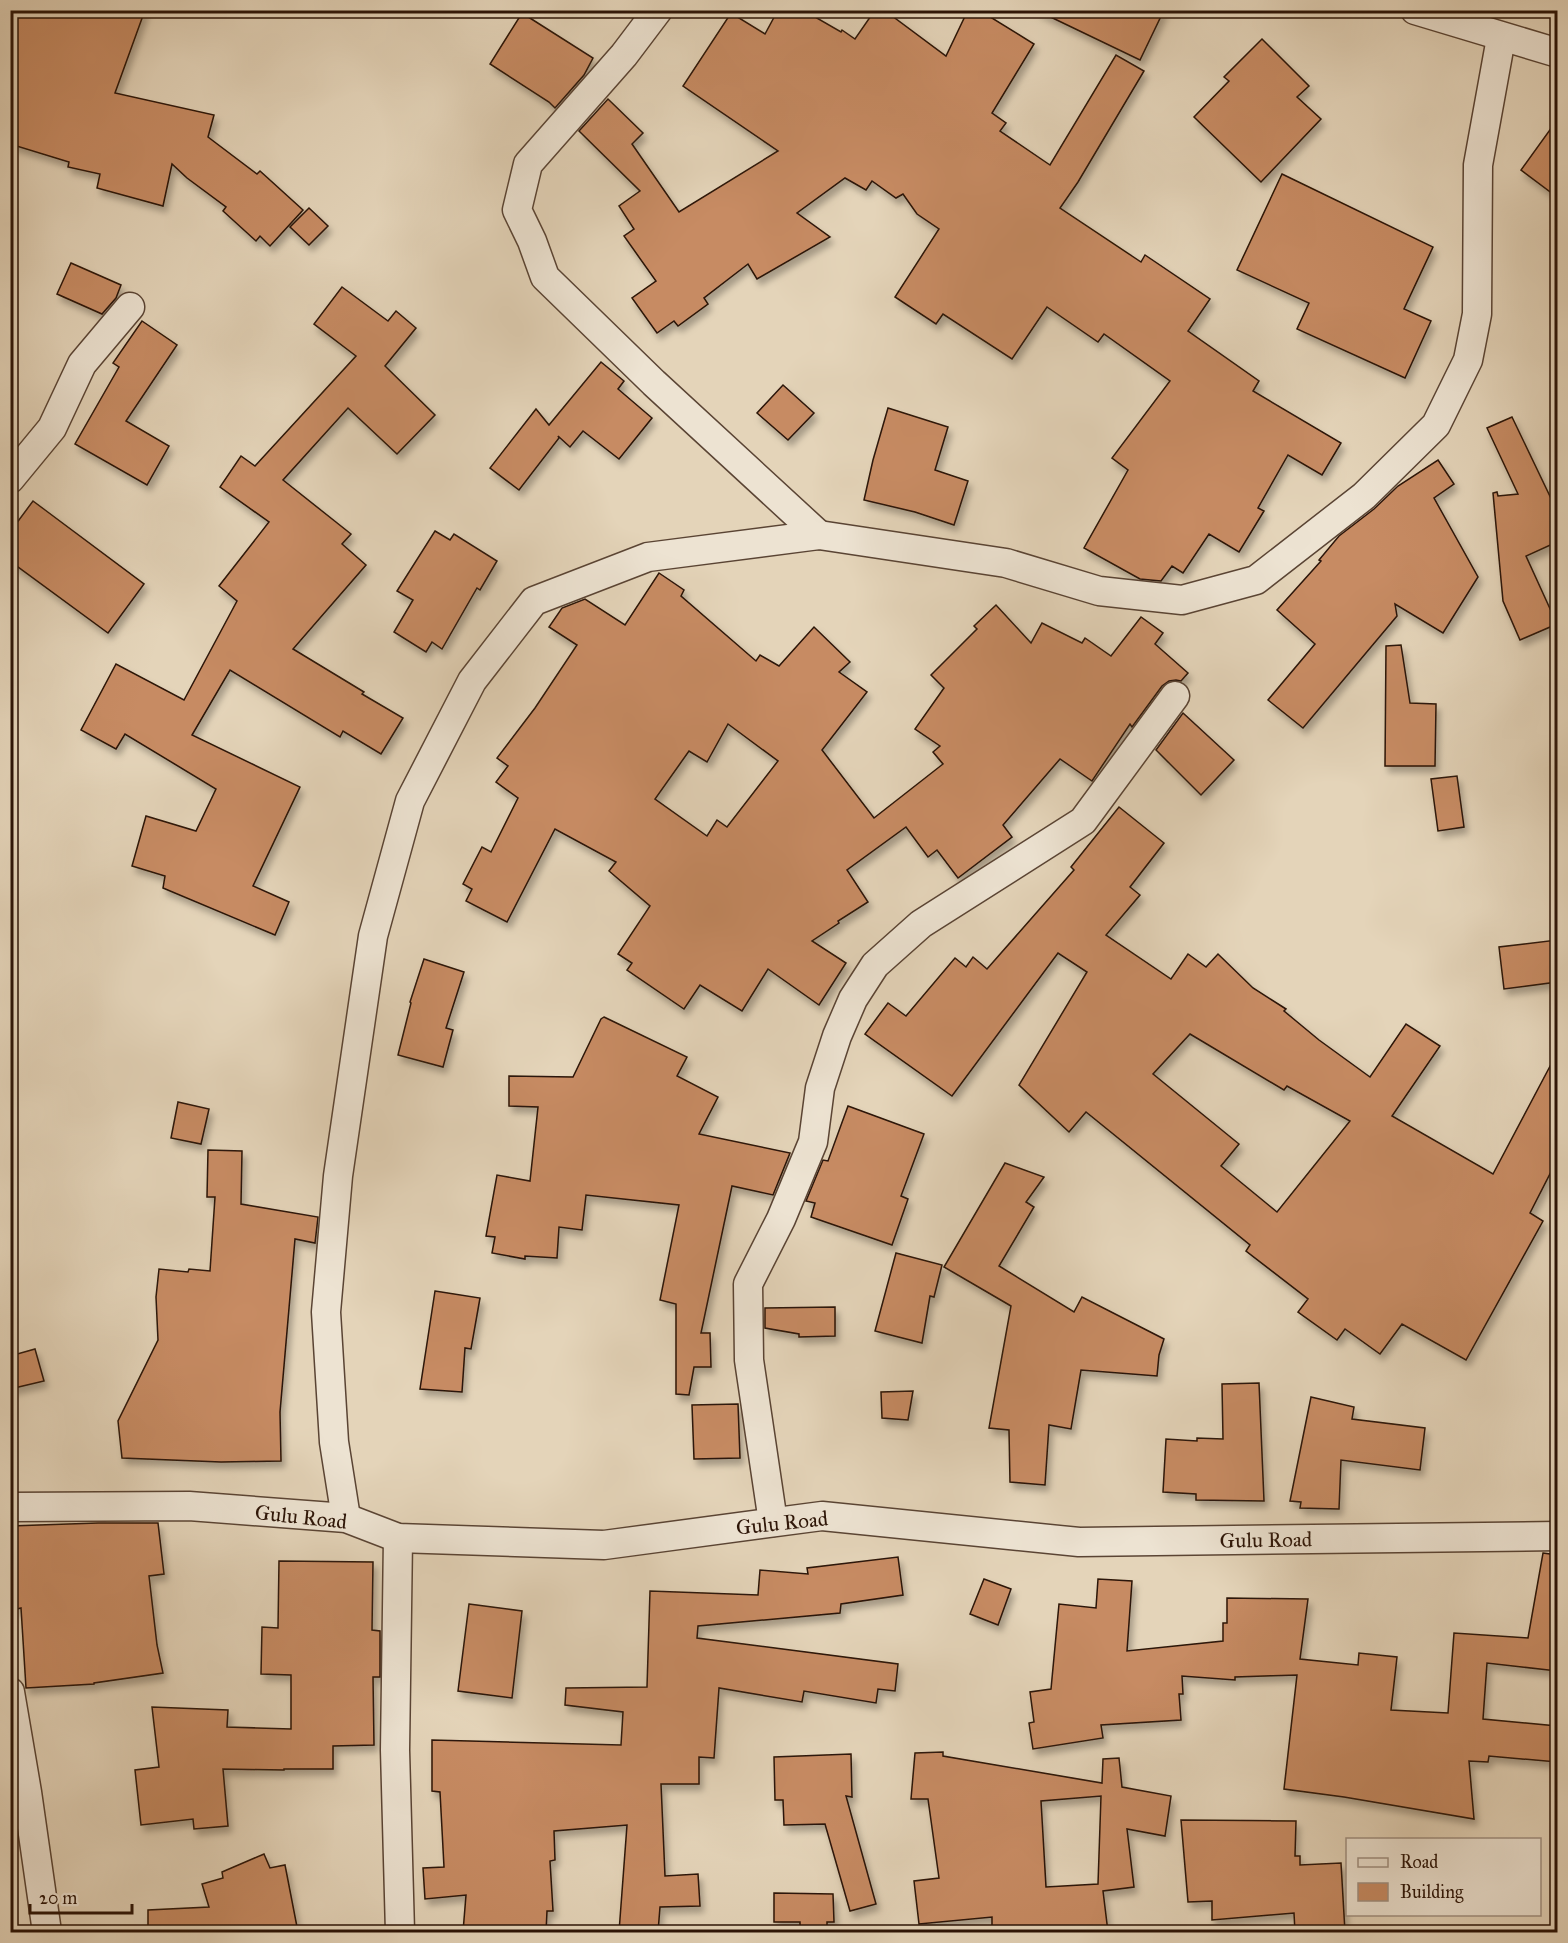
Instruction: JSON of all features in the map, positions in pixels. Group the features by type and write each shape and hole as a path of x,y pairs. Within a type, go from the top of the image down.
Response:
{"street":[{"path":"658,10 624,55 528,164 517,210 532,241 545,277 654,383 819,535"},
{"path":"1415,10 1501,38 1557,53"},
{"path":"346,1518 333,1442 326,1312 338,1176 373,936 410,801 472,681 534,601 648,557 819,535 1006,563 1099,591 1182,600 1256,580 1364,496 1436,425 1468,360 1477,314 1478,165 1501,38"},
{"path":"10,479 52,428 82,364 130,307"},
{"path":"773,1522 748,1360 748,1284 781,1219 813,1142 820,1088 837,1036 853,999 875,965 921,924 1083,821 1175,696"},
{"name":"Gulu Road","path":"10,1507 189,1506 346,1518 398,1538 604,1545 822,1515 1079,1542 1557,1536"},
{"path":"398,1538 395,1750 400,1932"},
{"path":"10,1692 47,1932"}],"building":[{"path":"10,10 145,10 115,93 214,115 208,137 257,174 260,171 303,210 270,246 260,236 256,241 223,211 226,207 172,164 163,206 97,188 100,174 68,167 69,162 10,144"},
{"path":"778,10 803,10 855,39 875,10 884,10 946,56 968,10 979,10 1034,44 992,113 1006,123 1000,131 1050,165 1116,55 1144,71 1060,208 1141,262 1145,255 1210,299 1188,331 1259,381 1253,391 1341,443 1322,475 1288,455 1258,508 1264,511 1239,552 1209,534 1183,573 1172,566 1161,581 1140,579 1084,548 1128,470 1112,458 1170,381 1104,334 1098,342 1047,307 1012,359 943,314 936,324 895,297 939,229 917,214 903,194 896,198 872,181 866,190 845,178 797,213 830,237 757,279 748,264 704,298 708,304 678,326 674,321 657,333 632,298 656,281 624,236 634,229 619,206 640,191 579,131 608,99 643,133 632,144 679,212 778,151 683,86 731,13 765,34"},
{"path":"1036,10 1164,10 1140,60"},
{"path":"522,13 593,58 584,75 555,108 490,64"},
{"path":"1262,39 1309,86 1297,97 1321,119 1261,182 1194,117 1229,81 1224,77"},
{"path":"1557,120 1557,197 1521,170"},
{"path":"1282,174 1433,247 1404,309 1431,321 1405,378 1297,329 1309,303 1237,270"},
{"path":"309,208 328,226 309,245 290,227"},
{"path":"71,263 121,285 116,298 102,314 57,294"},
{"path":"342,287 388,321 396,311 416,328 385,366 435,415 397,454 348,408 283,480 351,534 342,544 366,565 293,649 403,718 381,754 343,731 340,737 230,670 192,735 300,787 253,886 289,902 275,935 163,888 165,876 132,866 146,816 196,831 216,789 125,734 116,749 81,730 116,664 184,700 237,601 219,586 269,522 220,487 241,456 255,466 356,356 314,324"},
{"path":"142,321 177,345 126,421 169,446 147,485 75,444 119,367 113,363"},
{"path":"601,362 624,381 618,389 652,418 619,459 583,431 570,447 558,436 559,438 519,490 490,468 536,409 549,425"},
{"path":"783,385 814,413 788,440 757,413"},
{"path":"888,408 948,427 935,470 968,481 954,525 915,512 864,500"},
{"path":"1512,417 1557,511 1557,542 1526,556 1557,624 1520,640 1503,601 1493,493 1497,492 1498,496 1518,494 1487,428"},
{"path":"1438,460 1454,484 1434,498 1478,577 1443,633 1395,604 1397,616 1303,728 1268,700 1315,644 1277,610 1321,561 1319,560 1339,536 1374,509 1398,486"},
{"path":"33,501 144,584 108,633 10,561 10,532"},
{"path":"435,531 450,540 454,534 497,561 480,590 477,588 442,649 432,642 426,652 394,632 413,600 397,591"},
{"path":"659,573 684,590 681,596 756,661 760,655 779,666 814,627 850,662 839,672 867,692 822,750 874,818 943,764 933,752 940,746 915,729 944,688 931,675 977,629 974,626 996,605 1031,643 1042,623 1082,643 1085,638 1111,656 1141,617 1163,633 1155,644 1188,673 1181,681 1169,681 1162,686 1132,727 1130,724 1092,781 1060,759 1003,825 1012,837 958,878 937,850 928,857 906,827 847,870 868,902 812,941 846,963 819,1005 768,969 742,1011 700,985 684,1009 627,970 632,963 618,954 650,906 609,871 616,862 555,829 507,922 466,901 472,889 463,884 482,847 491,852 518,798 496,782 508,766 497,758 535,708 577,645 549,627 562,608 585,599 625,625","holes":["728,724 778,761 727,827 717,820 707,836 655,799 689,751 707,762"]},
{"path":"1401,645 1410,703 1436,704 1435,766 1385,766 1386,646"},
{"path":"1183,713 1234,760 1201,795 1156,750"},
{"path":"1457,776 1464,827 1438,831 1431,779"},
{"path":"1119,807 1164,843 1130,887 1140,895 1106,935 1171,979 1188,954 1206,967 1218,954 1253,988 1286,1009 1284,1011 1319,1040 1370,1077 1406,1024 1440,1046 1392,1116 1493,1174 1557,1053 1557,1160 1530,1213 1543,1221 1466,1360 1402,1324 1380,1354 1345,1329 1337,1340 1298,1312 1308,1299 1246,1251 1250,1245 1086,1112 1069,1132 1019,1085 1087,972 1058,953 952,1096 865,1034 888,1003 906,1016 955,958 966,967 973,957 987,969 1074,870 1071,867","holes":["1190,1034 1284,1090 1287,1086 1350,1121 1277,1212 1221,1166 1239,1144 1153,1074"]},
{"path":"1557,940 1557,982 1504,989 1499,947"},
{"path":"424,959 464,972 446,1028 453,1030 443,1067 398,1055 410,1002"},
{"path":"604,1017 687,1057 677,1076 718,1097 699,1134 790,1153 773,1195 732,1186 701,1333 710,1333 711,1367 694,1367 689,1395 676,1394 676,1304 660,1300 679,1205 586,1195 582,1230 559,1227 557,1258 525,1256 525,1259 492,1253 495,1237 486,1236 497,1175 530,1181 538,1107 509,1106 509,1076 573,1077"},
{"path":"178,1102 209,1109 201,1144 171,1138"},
{"path":"848,1106 924,1134 901,1196 908,1199 892,1245 811,1217 815,1203 806,1201 823,1160 828,1161"},
{"path":"208,1150 242,1151 241,1204 318,1217 315,1243 295,1239 280,1412 281,1461 221,1462 122,1458 118,1421 158,1340 156,1297 159,1269 188,1272 189,1269 210,1271 215,1197 207,1197"},
{"path":"1005,1163 1044,1177 1026,1202 1034,1207 999,1266 1074,1312 1082,1297 1164,1339 1159,1355 1157,1376 1081,1370 1071,1429 1049,1425 1045,1485 1010,1482 1009,1430 989,1428 1011,1306 944,1267"},
{"path":"896,1253 942,1265 934,1297 930,1296 922,1343 875,1331"},
{"path":"435,1291 480,1298 471,1349 465,1348 462,1392 420,1389"},
{"path":"835,1307 835,1336 799,1337 799,1334 765,1328 765,1308"},
{"path":"35,1349 44,1381 10,1389 10,1356"},
{"path":"1259,1383 1264,1501 1196,1500 1196,1494 1163,1492 1166,1439 1197,1441 1197,1438 1223,1439 1222,1384"},
{"path":"913,1391 908,1420 882,1418 881,1392"},
{"path":"1311,1397 1354,1407 1352,1419 1425,1428 1420,1470 1341,1460 1339,1509 1300,1508 1301,1502 1290,1501"},
{"path":"738,1404 740,1458 694,1459 692,1405"},
{"path":"158,1523 164,1574 149,1576 157,1645 163,1673 94,1684 26,1688 21,1608 17,1609 14,1572 10,1572 10,1526"},
{"path":"1543,1553 1557,1555 1557,1671 1487,1663 1483,1719 1557,1726 1557,1762 1489,1756 1488,1762 1469,1761 1474,1819 1284,1789 1297,1675 1235,1677 1235,1680 1182,1676 1183,1694 1179,1694 1181,1720 1101,1725 1103,1738 1033,1749 1029,1723 1034,1722 1030,1692 1051,1689 1059,1604 1096,1608 1098,1579 1132,1581 1127,1651 1223,1641 1223,1623 1227,1623 1227,1598 1308,1599 1300,1659 1358,1665 1359,1653 1397,1657 1391,1710 1448,1713 1454,1633 1528,1638"},
{"path":"898,1557 903,1595 841,1604 840,1613 698,1626 697,1638 898,1664 895,1691 878,1689 876,1703 804,1691 802,1702 719,1688 714,1758 699,1757 699,1784 661,1784 665,1876 698,1874 700,1906 660,1907 658,1932 619,1932 627,1825 554,1831 555,1860 550,1861 553,1911 547,1911 546,1932 463,1932 466,1895 425,1899 423,1868 444,1867 440,1792 432,1791 432,1740 621,1745 623,1712 565,1705 566,1688 647,1687 650,1591 758,1595 760,1570 808,1574 807,1568"},
{"path":"279,1561 373,1562 372,1630 380,1631 380,1677 373,1677 374,1745 333,1746 333,1769 223,1769 228,1826 194,1829 193,1819 141,1825 135,1770 159,1767 152,1707 228,1710 227,1727 291,1729 291,1675 261,1674 262,1627 278,1628"},
{"path":"984,1579 1011,1589 998,1625 970,1614"},
{"path":"469,1604 522,1611 512,1698 458,1691"},
{"path":"943,1752 943,1756 1102,1783 1103,1759 1119,1758 1122,1787 1171,1796 1165,1836 1127,1829 1134,1887 1103,1891 1108,1932 992,1932 992,1917 919,1924 914,1881 939,1878 928,1799 911,1799 915,1753","holes":["1101,1796 1098,1884 1046,1887 1041,1801"]},
{"path":"851,1754 852,1797 846,1796 876,1904 850,1911 825,1824 784,1825 783,1800 775,1800 774,1757"},
{"path":"1181,1820 1296,1821 1295,1856 1300,1856 1300,1865 1341,1863 1345,1932 1295,1932 1294,1913 1212,1920 1212,1901 1188,1902"},
{"path":"264,1854 270,1868 285,1865 298,1932 148,1932 148,1910 209,1907 202,1884 223,1878 222,1872"},
{"path":"774,1893 833,1894 834,1922 827,1922 827,1932 800,1932 800,1922 774,1922"}]}
